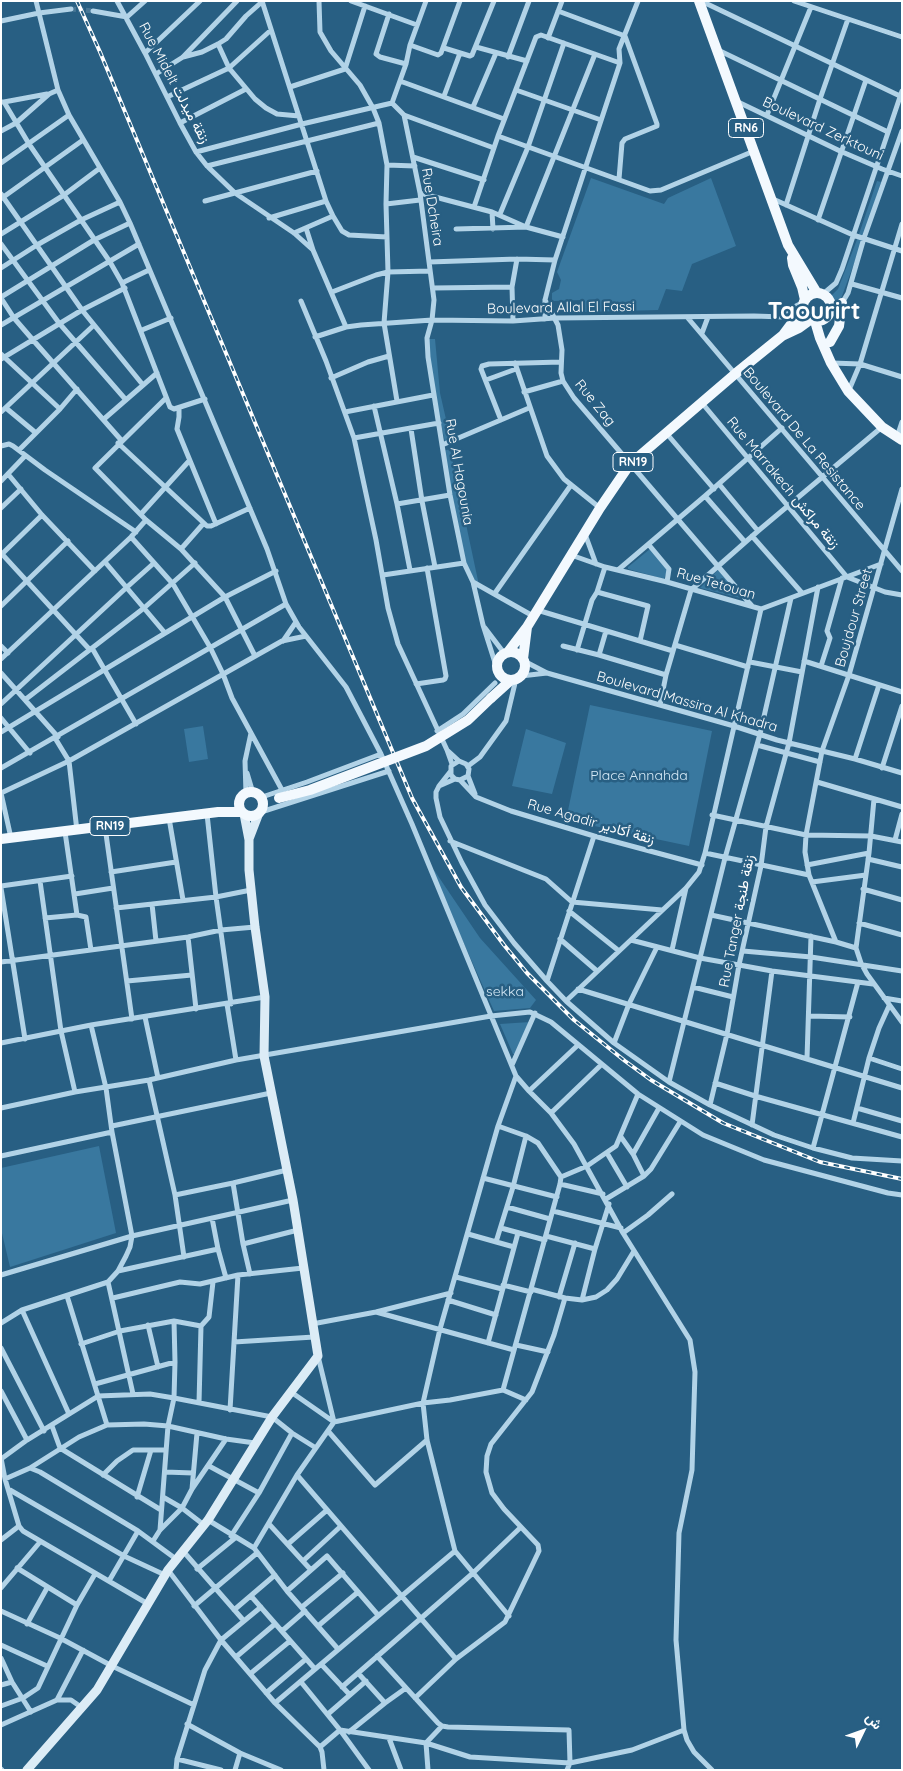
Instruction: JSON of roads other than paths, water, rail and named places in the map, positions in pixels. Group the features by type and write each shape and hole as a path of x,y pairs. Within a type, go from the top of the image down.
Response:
{"main road":[{"name":"RN6","path":"700,1 792,254 820,293 829,298 832,304 829,314 828,346 831,363 848,391 882,427 899,439"},
{"name":"RN6","path":"792,254 792,265 802,288 807,311 820,338 828,346"},
{"path":"820,293 808,296 807,311 829,314"},
{"path":"828,346 839,326 842,303"},
{"name":"RN19","path":"493,696 498,660 527,627 584,533 630,464 782,336 795,320 807,311"},
{"name":"RN19","path":"6,839 218,812 262,795 310,790 426,746 462,724 493,696 516,679 525,669 527,627"},
{"path":"506,653 518,654 524,660"},
{"path":"497,675 506,680 516,679"},
{"path":"27,1770 96,1690 166,1573 206,1522 272,1417 318,1356 288,1170 264,1056 265,997 255,927 249,840 239,804 262,795"},
{"name":"RN19","path":"218,812 243,813 252,816 261,811 262,795"},
{"path":"249,840 261,811"}],"street":[{"path":"36,1 58,90 68,115 130,222 276,571 286,604 306,636 346,687 381,754 516,1076 551,1113 564,1130 587,1166 634,1251 685,1331 692,1350 694,1372 692,1470 679,1533 676,1640 686,1740 694,1752 712,1770"},
{"name":"Rue Midelt زنقة ميدلت","path":"117,1 196,152 206,166 235,193 269,218 294,233 313,250 346,327"},
{"path":"92,11 127,18 145,1"},
{"path":"145,52 200,1"},
{"path":"156,74 183,57 236,1"},
{"path":"183,57 202,52 226,39 246,16 263,1 326,201 333,216 342,230 349,235 387,237"},
{"path":"319,1 320,32 331,51 360,85 379,123 387,165 388,272 384,323 397,401"},
{"path":"351,1 417,26"},
{"path":"392,103 426,1"},
{"path":"410,45 438,55 441,54 460,1"},
{"path":"444,48 471,56 494,1"},
{"path":"508,57 529,1"},
{"path":"548,38 562,1"},
{"path":"545,319 545,300 555,260 620,63 619,49 638,1"},
{"path":"700,1 866,80 901,94 838,279 820,293"},
{"path":"794,1 902,37"},
{"path":"345,69 365,6"},
{"path":"767,115 811,7"},
{"path":"1,21 38,13 71,9"},
{"path":"558,11 625,36 658,125 632,136 622,143 619,180"},
{"path":"388,14 376,54 380,58 406,64"},
{"path":"786,205 848,19"},
{"path":"167,97 229,68 271,30"},
{"path":"474,207 504,119 536,37 541,35 620,63"},
{"path":"218,44 229,68 255,99 272,111 288,116 299,116"},
{"path":"500,214 528,147 564,44"},
{"path":"476,47 527,61"},
{"path":"717,49 888,132"},
{"path":"444,96 460,53"},
{"path":"474,107 496,53"},
{"path":"526,227 595,54"},
{"path":"290,87 345,69"},
{"path":"818,220 840,151 866,80"},
{"path":"400,81 504,119"},
{"path":"180,123 246,89"},
{"path":"58,90 49,94 2,102 110,262 124,286 166,398 172,409 205,399"},
{"path":"516,90 601,120"},
{"path":"1,131 16,122 49,94"},
{"name":"Boulevard Zerktouni","path":"735,101 840,151 902,176"},
{"path":"196,152 392,103"},
{"path":"392,103 404,115 494,148"},
{"path":"1,163 68,115"},
{"name":"Rue Dcheira","path":"404,115 420,193 433,288 432,320"},
{"path":"206,166 379,123"},
{"path":"829,314 842,303 852,284 864,238 902,131"},
{"path":"498,136 650,191 656,191 754,151"},
{"path":"83,140 2,197 21,221 82,310 143,385"},
{"path":"413,157 484,180"},
{"path":"387,165 415,166"},
{"path":"1,234 64,196 100,168"},
{"path":"205,201 317,171"},
{"path":"420,193 500,214 526,227 563,237"},
{"path":"771,197 853,235 902,250"},
{"path":"386,204 420,200"},
{"path":"269,218 326,201"},
{"path":"1,268 81,220 120,202"},
{"path":"492,212 493,229"},
{"path":"294,233 333,216"},
{"path":"130,222 94,240 1,297 14,318 104,419 120,442 203,524 209,526 216,524 250,508"},
{"path":"848,391 860,364 902,224"},
{"path":"456,230 526,227"},
{"path":"306,228 313,250"},
{"path":"1,244 27,282 59,323 126,400"},
{"path":"1,326 139,244"},
{"path":"429,262 517,259 555,260"},
{"path":"513,321 512,287 517,259"},
{"path":"60,409 2,357 149,270"},
{"path":"332,292 366,278 388,272 430,271"},
{"path":"852,284 902,298"},
{"path":"433,288 512,287"},
{"name":"Rue Zag","path":"545,300 555,318 561,338 563,381 574,398 752,606"},
{"path":"301,301 326,361 354,438 394,630 403,656 452,764 450,772 436,792 437,806 450,841 485,904 547,982 566,1001 614,1043 669,1082 710,1105 774,1135 852,1158 902,1161"},
{"path":"776,316 807,311"},
{"name":"Boulevard Allal El Fassi","path":"315,337 346,327 432,320 513,321 555,318 792,317 807,311"},
{"name":"Boulevard De La Resistance","path":"687,317 902,571"},
{"path":"702,333 708,317"},
{"path":"142,330 171,318"},
{"name":"Rue Al Hagounia","path":"432,320 427,338 427,346 433,395 450,495 464,563 472,582 497,675"},
{"path":"36,433 3,410 94,324"},
{"path":"331,378 352,368 389,356"},
{"path":"500,420 481,369 482,366 489,364 516,366 561,362"},
{"path":"831,363 860,364 902,377"},
{"path":"486,380 516,366"},
{"path":"516,366 547,456 557,472 600,508"},
{"path":"104,419 157,373"},
{"path":"524,392 563,381"},
{"path":"19,450 60,409 76,389"},
{"path":"344,412 433,395"},
{"path":"166,398 95,468 146,520 181,549 225,597 255,656"},
{"name":"Rue Marrakech زنقة مراكش","path":"702,404 788,506 844,578"},
{"path":"374,406 410,570"},
{"path":"179,408 177,429 216,524"},
{"path":"442,445 529,408"},
{"path":"899,439 902,422"},
{"path":"354,438 438,423"},
{"path":"660,705 666,675 691,590 882,427"},
{"path":"618,570 706,496 782,428"},
{"path":"411,429 435,567"},
{"path":"667,434 714,488"},
{"path":"1,446 10,444 136,532"},
{"path":"1,481 26,456"},
{"path":"140,514 189,461"},
{"path":"8,474 42,515 94,571"},
{"path":"719,484 758,531"},
{"path":"495,593 571,485"},
{"path":"1,508 21,489"},
{"name":"Boujdour Street","path":"836,942 809,875 805,852 806,835 822,751 849,675 902,489"},
{"path":"397,504 450,495"},
{"path":"706,496 745,542"},
{"path":"42,515 1,554 91,649 105,669 136,724"},
{"path":"1,659 105,562 146,520"},
{"path":"181,549 203,524"},
{"path":"584,533 596,564"},
{"path":"752,536 802,593"},
{"path":"131,537 173,584 210,647 232,698 251,733 262,795"},
{"path":"1,606 68,542"},
{"path":"649,545 669,569 667,582"},
{"name":"Rue Tetouan","path":"571,554 605,567 667,582 761,609 881,564"},
{"path":"105,562 165,633"},
{"path":"1,704 154,563"},
{"path":"26,699 144,608 195,563"},
{"path":"383,575 464,563"},
{"path":"577,650 592,600 597,592 605,567"},
{"path":"416,684 442,680 446,676 426,568"},
{"path":"1,732 225,597 276,571"},
{"path":"821,666 830,638 827,631 844,578 891,594 901,594"},
{"path":"472,582 534,613 640,641 749,665 776,666 802,672"},
{"name":"Rue Tanger زنقة طنجة","path":"710,1105 727,1034 739,965 761,866 766,828 789,743 818,587"},
{"path":"597,592 648,606 640,641"},
{"path":"669,1082 725,858 760,734 791,598"},
{"path":"1,768 57,738 122,698 286,604"},
{"path":"566,1001 694,880 702,865 761,609"},
{"path":"282,641 296,622"},
{"path":"483,625 506,653"},
{"path":"600,655 606,631"},
{"path":"6,839 1,793 69,761 282,641 306,636"},
{"path":"1,646 8,653"},
{"path":"563,646 666,675"},
{"path":"524,660 547,673"},
{"path":"804,661 902,692"},
{"path":"1,673 26,699 57,738 69,761 77,831"},
{"path":"468,766 480,757 506,721 516,679 547,673"},
{"name":"Boulevard Massira Al Khadra","path":"547,673 789,743 902,773"},
{"path":"437,731 463,714 497,675"},
{"path":"855,759 879,684"},
{"path":"882,768 902,706"},
{"path":"1,718 30,753"},
{"path":"251,733 245,761 246,770 262,795"},
{"path":"757,745 820,762"},
{"path":"447,750 468,766 468,776 476,797"},
{"path":"262,795 307,782 381,754"},
{"path":"452,764 459,761"},
{"path":"261,811 322,794 389,771"},
{"path":"450,772 476,797"},
{"path":"439,786 468,776"},
{"path":"817,782 902,807"},
{"name":"Rue Agadir زنقة أكادير","path":"476,797 512,811 594,836 702,865"},
{"path":"874,799 869,856 856,948 861,964 873,984 902,1022"},
{"path":"207,814 236,1060"},
{"path":"712,816 806,835 871,836 902,842"},
{"path":"169,818 182,900"},
{"path":"895,840 901,818"},
{"path":"105,827 132,1019"},
{"path":"65,832 77,914"},
{"path":"547,982 594,836"},
{"path":"450,841 546,879 572,902 662,910"},
{"path":"705,853 809,875"},
{"path":"807,865 869,856 902,868"},
{"path":"111,872 176,862"},
{"path":"812,882 866,875"},
{"path":"24,1039 1,887 72,876"},
{"path":"40,881 61,1031 75,1092"},
{"path":"75,894 113,888"},
{"path":"672,950 686,888"},
{"path":"864,889 902,900"},
{"path":"116,908 216,897 252,890"},
{"path":"152,904 156,941"},
{"path":"569,911 619,951"},
{"path":"45,918 77,914 86,917 91,950"},
{"path":"711,915 811,936 856,948"},
{"path":"859,923 902,935"},
{"path":"1,962 188,937 222,930 255,927"},
{"path":"807,1058 811,936"},
{"path":"188,937 196,1009"},
{"path":"560,939 597,971"},
{"path":"631,940 700,958 772,971 873,984"},
{"path":"614,1043 657,947"},
{"path":"743,951 811,957 902,971"},
{"path":"752,1125 772,971"},
{"path":"127,981 192,974"},
{"path":"813,1148 858,982"},
{"path":"693,987 733,997"},
{"path":"578,989 902,1088"},
{"path":"1,1043 61,1031 265,997"},
{"path":"884,998 902,1001"},
{"path":"853,1123 869,1058 889,1006"},
{"path":"1,1108 75,1092 149,1080 236,1060 491,1016 525,1012 535,1014 551,1022 638,1094 703,1135 764,1160 888,1194 902,1195"},
{"path":"512,1065 535,1014"},
{"path":"809,1016 850,1016"},
{"path":"145,1017 158,1078"},
{"path":"1,1323 22,1310 108,1282 118,1270 130,1247 132,1236 112,1132 106,1088 91,1026"},
{"path":"529,1091 578,1046"},
{"path":"869,1058 902,1069"},
{"path":"551,1113 601,1065"},
{"path":"509,1616 455,1551 427,1440 423,1403 448,1300 498,1126 516,1076"},
{"path":"149,1080 175,1195 184,1257"},
{"path":"715,1083 902,1137"},
{"path":"112,1126 271,1093"},
{"path":"561,1177 587,1166 616,1146 638,1094"},
{"path":"633,1154 659,1108"},
{"path":"856,1108 902,1121"},
{"path":"560,1184 606,1199 644,1176 654,1165 680,1122"},
{"path":"498,1126 526,1136 538,1143 561,1177 557,1198 503,1390"},
{"path":"1,1156 112,1132"},
{"path":"496,1242 526,1136"},
{"path":"621,1137 633,1154 644,1176"},
{"path":"607,1153 627,1187"},
{"path":"175,1195 288,1170"},
{"path":"483,1178 557,1198"},
{"path":"233,1183 237,1213 250,1274"},
{"path":"622,1231 648,1215 672,1194"},
{"path":"582,1300 602,1224 606,1199"},
{"path":"1,1275 132,1236 293,1200"},
{"path":"507,1207 550,1219"},
{"path":"553,1211 622,1231"},
{"path":"212,1218 226,1278"},
{"path":"501,1228 595,1249"},
{"path":"243,1244 298,1230"},
{"path":"488,1343 518,1233"},
{"path":"468,1234 514,1247"},
{"path":"415,1698 456,1659 500,1627 509,1616 539,1547 492,1493 486,1472 486,1456 491,1444 532,1392 548,1352 575,1243"},
{"path":"118,1270 218,1249"},
{"path":"456,1277 582,1300 596,1297 607,1290 617,1280 634,1251"},
{"path":"113,1298 180,1282 200,1284 250,1274 303,1268"},
{"path":"230,1410 238,1276"},
{"path":"108,1282 133,1394"},
{"path":"199,1403 201,1326 209,1318 213,1282"},
{"path":"312,1324 376,1312 451,1293"},
{"path":"67,1296 80,1344 95,1384 107,1425"},
{"path":"448,1300 496,1315"},
{"path":"22,1310 69,1414"},
{"path":"376,1312 488,1343 548,1352"},
{"path":"80,1344 120,1331 174,1321 201,1326"},
{"path":"160,1530 168,1426 174,1398 174,1321"},
{"path":"148,1325 158,1367"},
{"path":"234,1342 314,1337"},
{"path":"1,1348 44,1430"},
{"path":"318,1356 334,1422"},
{"path":"95,1384 175,1362"},
{"path":"194,1606 255,1551 297,1475 334,1422 423,1403 503,1390 526,1400"},
{"path":"1,1391 27,1440"},
{"path":"291,1392 334,1422"},
{"path":"148,1605 23,1531 19,1526 5,1479 1,1458 98,1396 133,1394 150,1394 272,1417 292,1433 316,1448"},
{"path":"5,1479 30,1468 91,1430 107,1425 144,1424 168,1426 254,1444"},
{"path":"52,1426 60,1448 161,1510"},
{"path":"328,1431 376,1484 427,1440"},
{"path":"192,1489 197,1433"},
{"path":"197,1569 233,1537 292,1433"},
{"path":"153,1541 160,1530 182,1508 192,1489 226,1439"},
{"path":"103,1475 117,1461 130,1452 136,1450 166,1450"},
{"path":"138,1497 151,1450"},
{"path":"209,1466 259,1493"},
{"path":"30,1468 40,1472 138,1531 176,1559"},
{"path":"165,1472 193,1473"},
{"path":"297,1475 456,1659"},
{"path":"9,1490 124,1556 166,1573 266,1693 320,1747 324,1770"},
{"path":"162,1497 255,1551 338,1649"},
{"path":"288,1544 328,1510"},
{"path":"269,1524 311,1570"},
{"path":"1,1540 19,1526"},
{"path":"303,1561 342,1526"},
{"path":"342,1687 473,1573 521,1528"},
{"path":"109,1581 138,1531"},
{"path":"1,1588 40,1542"},
{"path":"183,1551 244,1621"},
{"path":"275,1703 455,1551"},
{"path":"288,1591 327,1556 378,1615"},
{"path":"17,1568 76,1606"},
{"path":"282,1631 342,1573"},
{"path":"1,1706 23,1698 38,1688 76,1606 95,1574"},
{"path":"234,1610 274,1575"},
{"path":"27,1624 47,1588"},
{"path":"318,1626 358,1592"},
{"path":"250,1596 315,1669"},
{"path":"176,1770 177,1759 187,1724 205,1670 221,1640 260,1607"},
{"path":"1,1612 60,1638 112,1666 194,1704"},
{"path":"236,1657 275,1624"},
{"path":"250,1674 290,1641"},
{"path":"1,1645 47,1666"},
{"path":"57,1700 83,1650"},
{"path":"377,1656 442,1726 568,1730 570,1732 570,1763 568,1770"},
{"path":"1,1658 12,1682 31,1712"},
{"path":"266,1693 306,1659"},
{"path":"321,1664 350,1695"},
{"path":"358,1673 385,1703"},
{"path":"328,1714 366,1681"},
{"path":"1,1685 12,1682"},
{"path":"301,1682 328,1714 369,1770"},
{"path":"349,1732 406,1688"},
{"path":"1,1725 57,1700 71,1700 81,1707"},
{"path":"187,1724 240,1753 281,1770"},
{"path":"428,1770 426,1742 442,1726"},
{"path":"340,1730 426,1742 470,1756 570,1763 626,1751 684,1730"},
{"path":"320,1747 340,1730"},
{"path":"389,1738 401,1770"},
{"path":"235,1770 240,1753"},
{"path":"177,1759 221,1770"},
{"path":"359,1770 365,1764"}],"tunnel":[{"path":"71,9 93,11"}],"railway":[{"path":"77,1 412,798 461,887 527,973 574,1020 651,1080 723,1123 820,1162 902,1179"}],"district":[{"name":"Taourirt","path":"814,312"}],"park label":[{"name":"Place Annahda","path":"639,776"},
{"name":"sekka","path":"505,992"}]}
